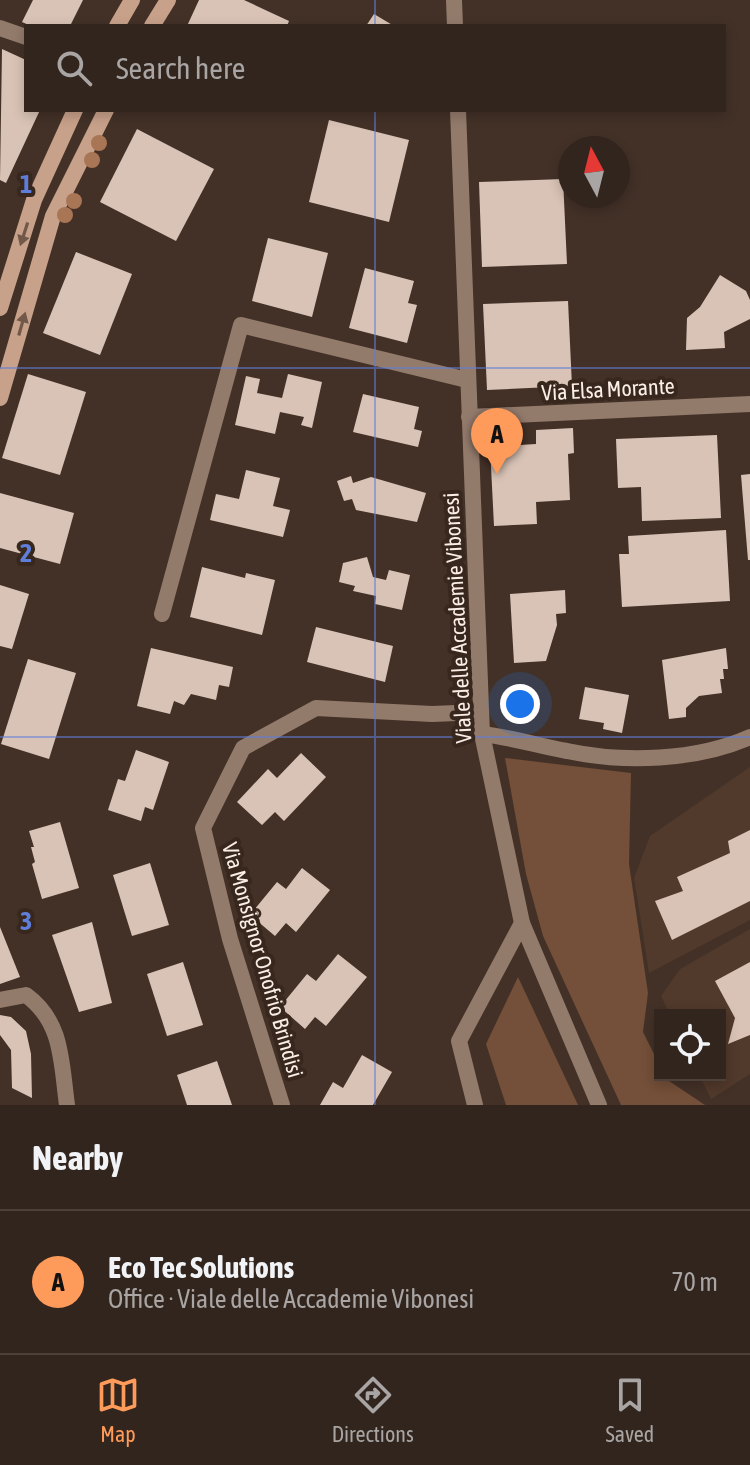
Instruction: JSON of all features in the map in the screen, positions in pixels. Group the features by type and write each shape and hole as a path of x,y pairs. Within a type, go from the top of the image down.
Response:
{"main road":[{"path":"118,24 132,0"},
{"path":"153,24 168,0"},
{"path":"0,308 34,200 74,112"},
{"path":"0,398 53,216 105,112"}],"street":[{"path":"454,0 455,24"},
{"path":"0,28 24,36"},
{"name":"Viale delle Accademie Vibonesi","path":"458,112 482,734 522,923 599,1105"},
{"path":"162,614 241,325 467,380"},
{"name":"Via Elsa Morante","path":"469,417 750,404"},
{"name":"Via Monsignor Onofrio Brindisi","path":"282,1105 230,939 203,828 243,748 316,708 432,714 481,712"},
{"path":"482,734 570,752 638,759 730,745 750,737"},
{"path":"475,1105 459,1041 522,923"},
{"path":"0,1000 26,995 43,1008 57,1032 67,1105"}],"shaded area":[{"path":"505,758 631,773 629,864 648,993 643,1032 654,1054 654,1081 669,1081 705,1105 621,1105 543,936 526,874"},
{"path":"750,767 750,920 649,973 634,878 650,836"},
{"path":"750,929 750,1074 711,1099 702,1081 726,1081 726,1009 667,1009 661,996 680,969"},
{"path":"518,977 578,1105 506,1105 486,1044"}],"building":[{"path":"33,0 83,0 71,24 22,22"},
{"path":"199,0 244,0 289,21 288,24 188,24"},
{"path":"374,14 391,24 367,24"},
{"path":"2,49 24,59 24,112 39,112 6,183 0,180"},
{"path":"329,120 409,140 389,222 309,202"},
{"path":"137,129 214,169 176,241 100,202"},
{"path":"558,179 558,208 564,208 567,264 482,267 479,182"},
{"path":"268,238 328,253 312,317 252,301"},
{"path":"76,252 132,274 100,355 43,333"},
{"path":"365,268 414,281 408,303 417,305 407,343 349,328"},
{"path":"720,275 746,291 750,300 750,319 724,332 725,348 686,350 687,318 700,307"},
{"path":"568,301 572,386 487,390 483,304"},
{"path":"28,374 86,392 60,475 2,458"},
{"path":"288,374 322,382 312,428 301,425 304,417 280,412 275,434 235,425 246,376 260,379 257,393 282,398"},
{"path":"363,394 419,407 414,429 422,431 418,447 353,432"},
{"path":"573,428 574,453 568,454 570,500 536,502 537,524 494,526 490,447 536,444 536,430"},
{"path":"717,435 721,518 642,521 641,487 618,488 616,439"},
{"path":"246,470 280,478 273,506 290,510 283,537 210,520 216,494 239,499"},
{"path":"750,474 750,560 748,560 741,475"},
{"path":"351,476 353,483 371,477 426,493 417,522 356,510 352,499 344,501 337,481"},
{"path":"0,493 74,513 60,564 0,548"},
{"path":"726,530 730,601 622,607 619,554 629,554 628,536"},
{"path":"367,557 373,577 386,580 389,570 410,575 402,610 375,604 376,596 353,591 355,586 339,582 343,563"},
{"path":"202,567 245,578 246,573 275,580 262,635 190,617"},
{"path":"0,585 29,594 12,649 0,646"},
{"path":"565,590 566,613 556,614 557,625 546,661 514,663 510,594"},
{"path":"316,627 393,646 385,682 307,662"},
{"path":"151,648 233,667 229,687 219,685 216,700 191,694 184,705 174,701 170,714 137,706"},
{"path":"726,648 728,669 723,669 724,679 720,679 722,693 699,696 686,708 686,717 669,719 662,660"},
{"path":"28,659 76,673 49,759 1,744"},
{"path":"585,687 629,695 622,733 603,729 604,723 579,719"},
{"path":"136,750 169,762 153,810 145,807 141,821 108,810 118,779 125,781"},
{"path":"301,753 326,777 284,821 275,812 262,825 237,802 268,769 277,778"},
{"path":"60,822 79,888 42,899 32,864 35,862 31,847 34,847 29,831"},
{"path":"750,830 750,901 672,940 655,901 683,891 677,877 730,853 728,841"},
{"path":"150,863 169,925 132,936 113,875"},
{"path":"302,868 330,890 296,932 286,923 275,936 250,915 277,882 286,889"},
{"path":"92,922 112,1003 79,1012 52,935"},
{"path":"0,927 20,977 0,984"},
{"path":"338,954 367,977 326,1026 315,1017 305,1029 280,1007 307,974 316,981"},
{"path":"183,962 203,1025 167,1036 147,974"},
{"path":"750,962 750,1035 728,1044 735,1018 715,981"},
{"path":"0,1015 11,1017 26,1031 31,1054 32,1098 12,1088 11,1050 0,1035"},
{"path":"362,1055 392,1072 373,1105 320,1105 333,1082 343,1088"},
{"path":"217,1061 232,1105 187,1105 177,1075"}],"place":[{"name":"Eco Tec Solutions","path":"497,474"}]}
